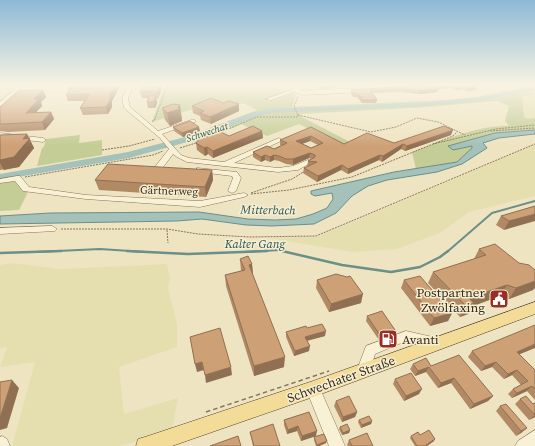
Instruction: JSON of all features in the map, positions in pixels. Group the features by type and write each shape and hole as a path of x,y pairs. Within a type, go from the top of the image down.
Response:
{"main road":[{"name":"Schwechater Straße","path":"145,446 313,389 535,308"}],"street":[{"path":"125,105 127,108 166,141 179,156 187,160 278,170 310,165"},
{"path":"172,168 154,167 166,141 193,121"},
{"path":"0,135 43,140"},
{"path":"225,164 279,140"},
{"path":"193,170 234,174 237,178 232,191"},
{"path":"0,180 17,178"},
{"name":"Gärtnerweg","path":"17,178 26,189 86,197 200,204 244,195"},
{"path":"0,232 52,229"},
{"path":"313,389 337,446"},
{"path":"523,446 535,438"}],"path":[{"path":"146,123 154,121 160,105"},
{"path":"294,105 295,112 298,115"},
{"path":"220,133 257,117 293,117 298,115 371,132 396,127 417,118 438,122 466,136"},
{"path":"432,144 487,131 535,125"},
{"path":"487,131 535,128"},
{"path":"244,195 290,190 352,177 452,136 458,132"},
{"path":"17,178 152,155 166,141"},
{"path":"102,150 166,141 198,143"},
{"path":"52,229 167,229 198,234 249,237 316,236 535,144"},
{"path":"244,195 292,179 310,165"},
{"path":"167,229 168,243"}],"shaded area":[{"path":"523,105 535,105 535,118 526,119 524,117"},
{"path":"535,145 535,196 469,212 440,233 397,249 353,252 269,238 317,237"},
{"path":"11,263 60,269 167,264 170,278 168,288 177,324 177,347 119,367 124,414 178,398 172,430 120,446 12,446 35,362 0,367 7,347 0,348 0,265"}],"green space":[{"path":"158,105 207,105 152,122"},
{"path":"247,105 293,105 292,107 340,105 454,105 300,114 302,117 352,143 344,147 299,124 267,136 241,124 220,134 214,134 194,142 187,141 217,130 232,121 257,110"},
{"path":"506,105 523,105 524,117 527,119 535,118 535,130 495,133 476,139 453,150 472,146 472,148 457,162 416,169 412,152 472,131 497,126 509,126 505,121 509,106"},
{"path":"80,135 79,143 102,140 102,155 37,166 46,139"},
{"path":"16,181 28,192 19,210 0,211 0,182"}],"water":[{"path":"535,130 535,134 499,138 483,143 487,148 462,164 437,172 387,180 368,186 352,196 336,213 314,224 272,226 246,225 202,219 177,221 0,224 0,216 50,213 199,212 248,219 296,219 327,208 333,199 332,193 315,196 311,194 311,191 394,172 457,162 472,148 472,146 453,150 448,146 495,133"}],"building":[{"path":"2,105 34,105 26,113 51,112 42,122 0,124 0,107"},
{"path":"82,105 107,105 106,107 80,108"},
{"path":"171,105 180,105 178,107 180,109 167,113 162,108"},
{"path":"237,105 210,117 200,113 204,111 192,106"},
{"path":"190,121 199,127 182,133 173,127"},
{"path":"253,126 262,131 213,151 196,143 199,139 219,131 229,136"},
{"path":"444,126 453,130 407,146 403,144 383,156 380,155 348,169 342,165 318,176 304,168 317,162 308,161 315,157 315,155 310,153 293,159 286,159 274,155 270,157 265,155 261,157 253,152 267,146 274,149 287,143 280,140 311,127 344,144 367,133 394,143","holes":["311,136 323,143 311,148 296,141"]},
{"path":"27,134 23,139 30,138 14,157 0,160 0,135"},
{"path":"108,164 212,170 205,187 95,180"},
{"path":"535,206 535,214 509,221 501,216"},
{"path":"495,244 519,263 529,265 535,270 535,281 516,288 507,285 469,298 474,303 466,306 433,272 486,255 479,249"},
{"path":"248,256 252,264 249,265 285,357 254,366 225,275 245,270 240,259"},
{"path":"336,274 347,277 350,276 363,294 331,304 317,280"},
{"path":"420,276 452,313 434,318 404,280"},
{"path":"382,311 395,330 380,335 367,316"},
{"path":"322,324 326,331 305,337 310,346 295,351 286,332 306,326 307,328"},
{"path":"535,325 535,344 517,352 535,370 535,389 532,386 517,393 513,389 528,381 517,370 508,374 496,362 485,366 472,351"},
{"path":"220,328 231,367 205,375 202,362 195,364 190,337"},
{"path":"459,355 493,396 474,404 454,378 441,383 429,367 418,371 413,364 426,358 431,366"},
{"path":"411,373 422,389 406,396 395,379"},
{"path":"12,380 0,418 0,382"},
{"path":"349,396 357,412 343,417 336,401"},
{"path":"526,396 533,404 535,403 535,415 520,399"},
{"path":"506,404 527,428 521,431 500,406"},
{"path":"309,412 317,431 302,436 298,426 288,430 284,420"},
{"path":"369,416 372,421 362,425 359,420"},
{"path":"273,424 280,446 254,446 250,432"},
{"path":"347,424 350,430 343,433 340,427"},
{"path":"429,430 435,439 426,446 417,446 411,436 418,432 420,435"},
{"path":"367,433 373,446 352,446 349,440"},
{"path":"324,434 327,441 317,445 314,437"},
{"path":"238,436 241,446 210,446"}],"waterway":[{"name":"Schwechat","path":"0,177 129,155 188,139 253,115 270,111 408,105"},
{"name":"Kalter Gang","path":"447,252 492,213 535,201"},
{"name":"Kalter Gang","path":"49,251 100,249 138,252"},
{"name":"Kalter Gang","path":"251,252 280,250 285,252"},
{"name":"Kalter Gang","path":"0,253 49,251"},
{"name":"Kalter Gang","path":"36,252 49,251"},
{"name":"Kalter Gang","path":"49,251 61,251"},
{"name":"Kalter Gang","path":"127,251 138,252"},
{"name":"Kalter Gang","path":"251,252 267,251"},
{"name":"Kalter Gang","path":"285,252 342,265 391,272 420,267 440,257 448,251"},
{"name":"Kalter Gang","path":"138,252 188,254 251,252"},
{"name":"Kalter Gang","path":"138,252 145,252"},
{"name":"Kalter Gang","path":"244,252 251,252"}],"place":[{"name":"Postpartner Zwölfaxing","path":"499,299"},
{"name":"Avanti","path":"388,339"}],"water label":[{"name":"Mitterbach","path":"268,210"}]}
